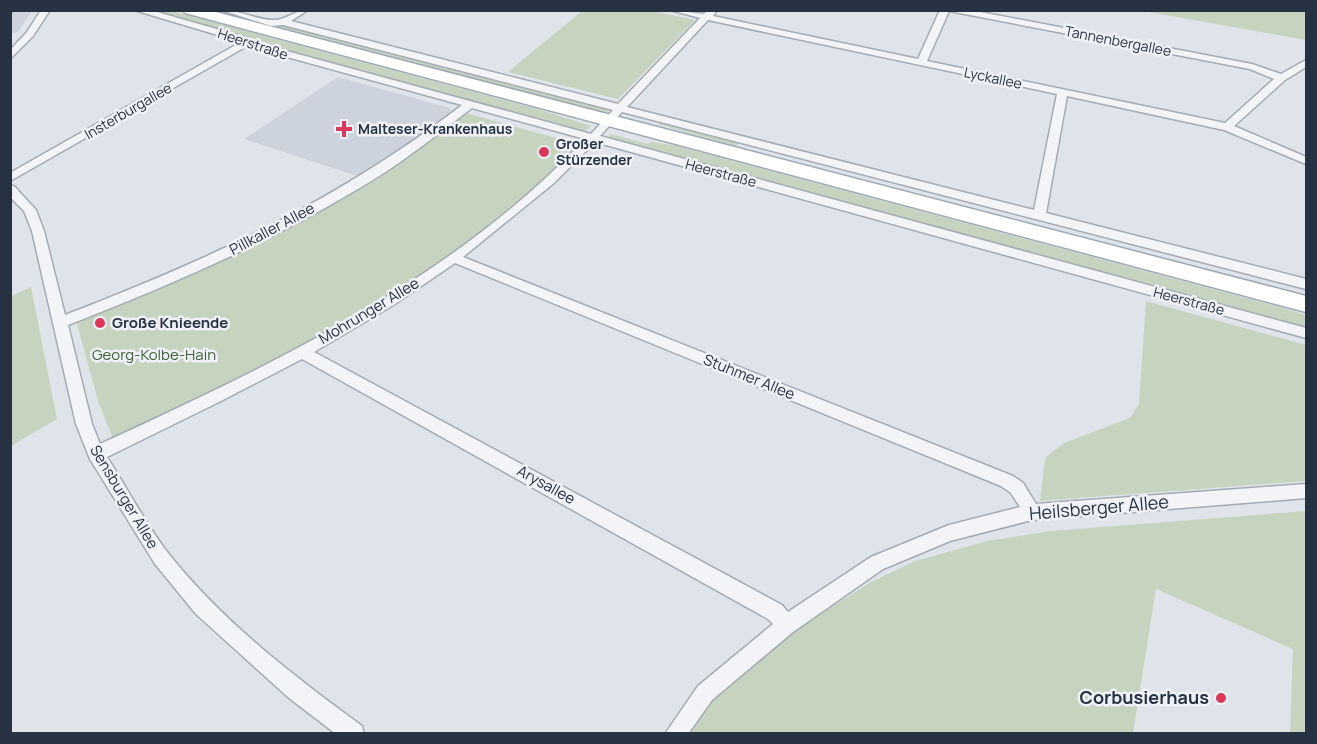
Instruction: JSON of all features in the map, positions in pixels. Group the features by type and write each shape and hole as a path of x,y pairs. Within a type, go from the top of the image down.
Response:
{"main road":[{"name":"Heerstraße","path":"190,10 614,114 1306,304"}],"street":[{"path":"10,56 30,34 46,10"},
{"name":"Heerstraße","path":"138,10 245,40 246,44 1306,333"},
{"name":"Heerstraße","path":"225,10 271,22 283,22 614,114 1039,215 1306,284"},
{"path":"283,22 304,10"},
{"name":"Lyckallee","path":"674,10 710,14 921,62 1227,127 1306,161"},
{"path":"921,62 945,10"},
{"name":"Tannenbergallee","path":"953,10 1252,67 1281,78"},
{"name":"Mohrunger Allee","path":"96,454 208,403 302,352 398,295 454,258 548,183 593,139 710,14"},
{"name":"Insterburgallee","path":"10,178 246,44"},
{"path":"1227,127 1281,78 1306,63"},
{"path":"1039,215 1063,92"},
{"name":"Pillkaller Allee","path":"59,322 174,278 278,228 400,157 469,105"},
{"name":"Sensburger Allee","path":"10,189 30,210 38,231 76,395 96,454 161,558 203,607 296,691 354,734"},
{"name":"Stuhmer Allee","path":"454,258 1007,481 1017,488 1032,512"},
{"name":"Arysallee","path":"302,352 775,612 786,625"},
{"name":"Heilsberger Allee","path":"675,734 705,693 786,625 877,563 949,533 1032,512 1306,491"}],"shaded area":[{"path":"10,11 32,11 18,32 11,33"},
{"name":"Malteser-Krankenhaus","path":"338,77 450,108 450,111 417,138 357,176 244,139"}],"green space":[{"path":"168,10 541,110 591,126 583,133 265,47 250,39 144,11"},
{"path":"211,11 272,25 288,25 612,109 605,113"},
{"path":"582,11 652,11 695,20 618,99 508,72"},
{"path":"1143,11 1306,11 1306,40"},
{"name":"Georg-Kolbe-Hain","path":"462,112 581,145 492,222 396,292 293,352 114,441 98,401 76,320 279,230"},
{"path":"630,113 740,141 736,147"},
{"path":"611,134 648,144 651,142 673,145 1283,308 1306,315 1306,330 606,140"},
{"path":"31,287 57,419 11,446 11,296"},
{"path":"1146,301 1306,345 1306,481 1040,501 1045,458 1064,443 1130,418 1139,404"},
{"path":"1306,511 1306,733 1290,733 1293,649 1156,589 1133,733 688,734 710,702 801,626 871,582 915,561 987,541 1051,531"}],"tram line":[{"path":"10,15 13,10"}],"place":[{"name":"Malteser-Krankenhaus","path":"344,129"},
{"name":"Großer Stürzender","path":"544,152"},
{"name":"Große Knieende","path":"100,323"},
{"name":"Corbusierhaus","path":"1221,698"}]}
